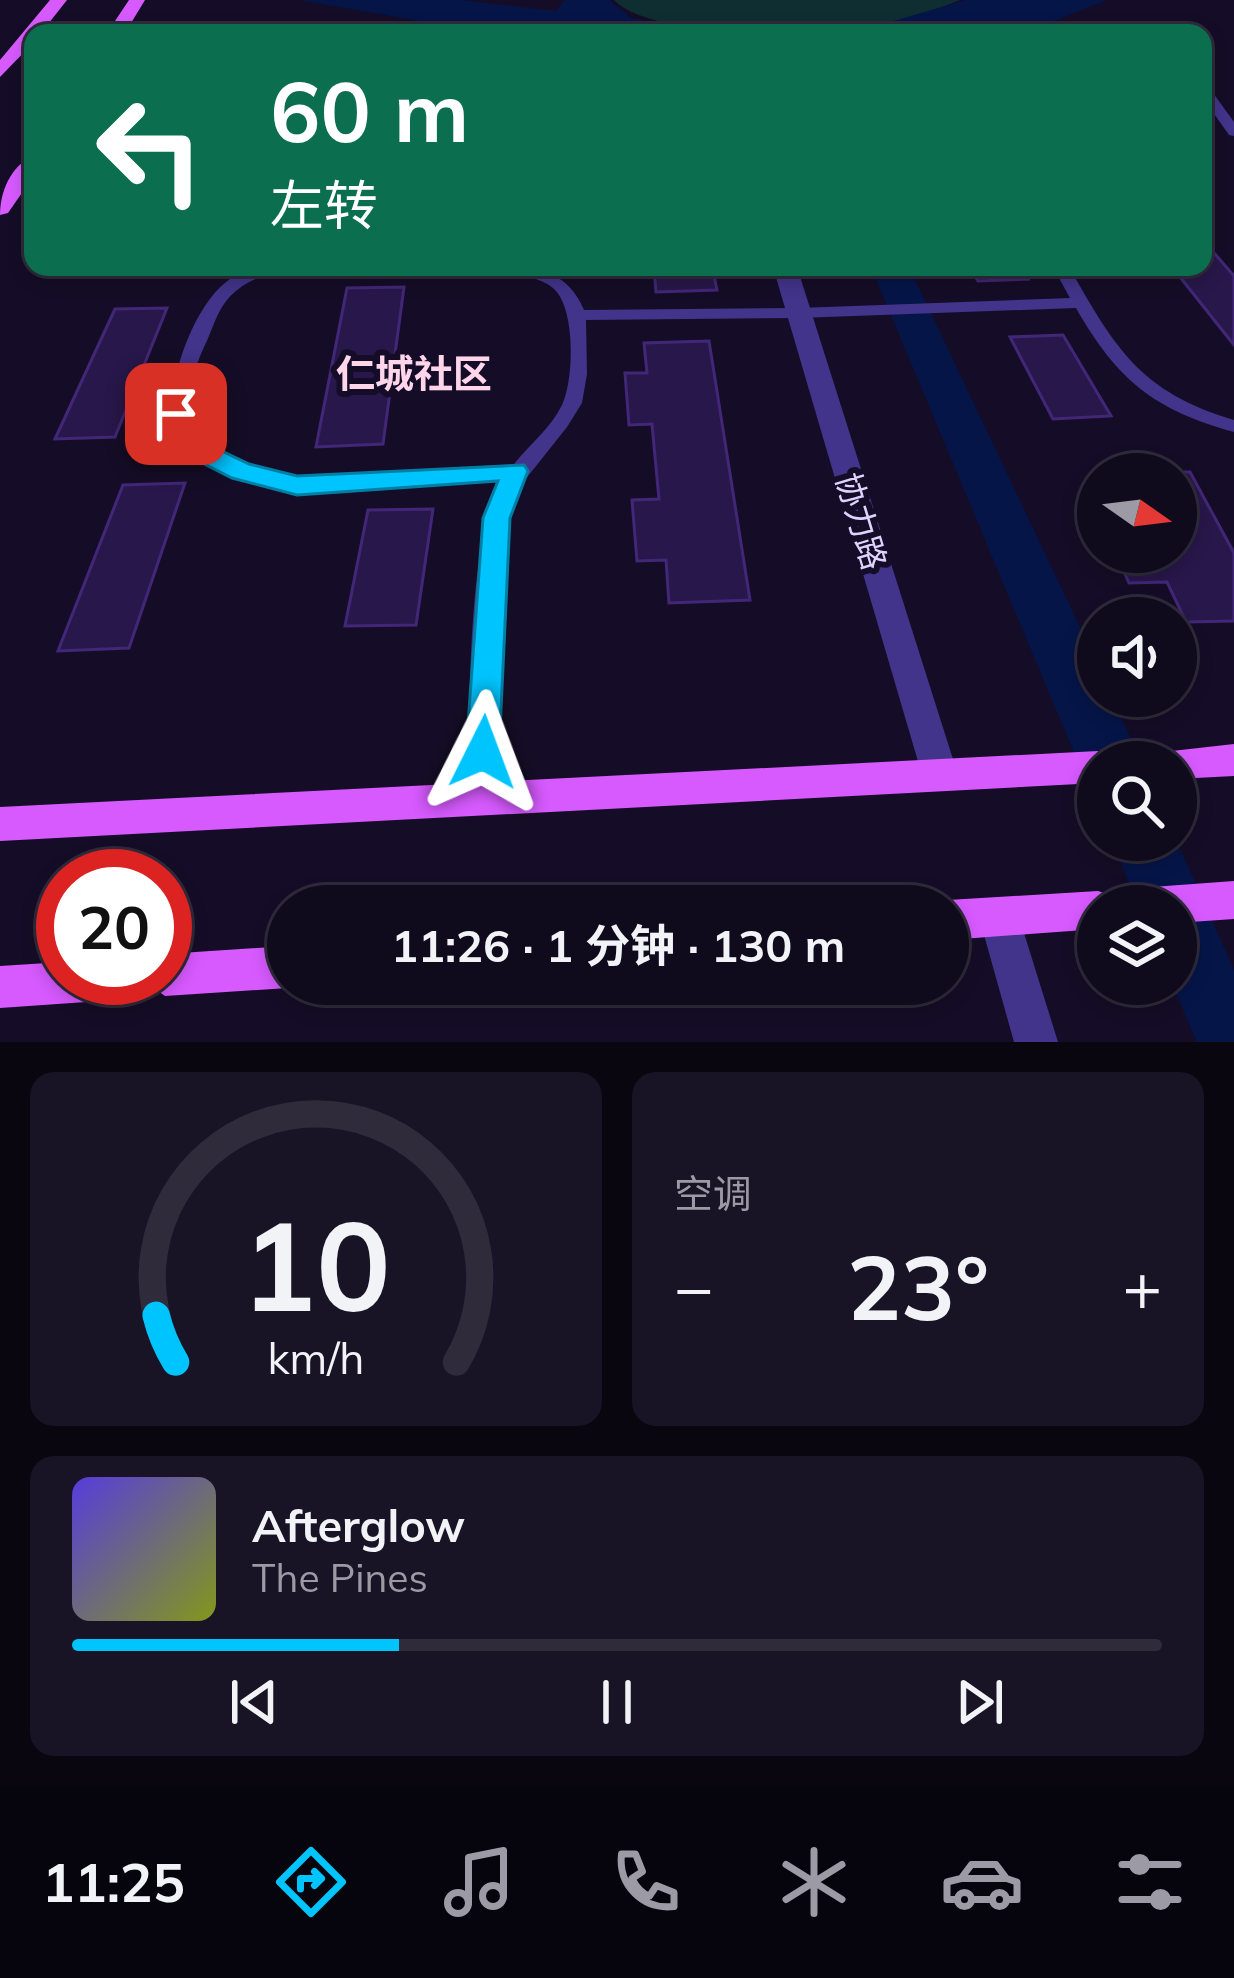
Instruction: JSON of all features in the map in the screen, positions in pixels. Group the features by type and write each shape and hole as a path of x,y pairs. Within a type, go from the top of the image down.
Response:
{"main road":[{"path":"38,24 58,0"},
{"path":"0,71 24,42"},
{"path":"0,208 24,175"},
{"path":"1197,762 1234,760"},
{"path":"0,824 1077,768"},
{"path":"1197,903 1234,900"},
{"path":"969,918 1077,911"},
{"path":"192,974 267,969"},
{"path":"0,987 36,984"}],"street":[{"name":"协力路","path":"788,276 940,775"},
{"path":"999,916 1036,1042"}],"lane":[{"path":"1212,101 1233,130"},
{"path":"247,276 219,299 180,379 176,414 184,443 241,471 297,485 515,471"},
{"path":"480,799 496,518 515,471 572,406 580,315 568,293 542,276"},
{"path":"1065,276 1107,352 1143,385 1193,416 1234,426"},
{"path":"580,315 799,313 1080,302"}],"green space":[{"path":"614,0 960,0 887,24 672,24 631,12"}],"shaded area":[{"path":"299,0 460,0 556,11 565,0 609,0 631,18 667,24 437,24"},
{"path":"966,0 1107,0 1047,24 883,24"},
{"path":"875,276 913,276 1077,621 1077,717 1121,717 1132,741 1077,741 1077,760"},
{"path":"1120,861 1185,861 1196,885 1130,885"},
{"path":"1197,887 1234,970 1234,1042 1197,1042 1181,1005 1197,1005"}],"building":[{"path":"1212,250 1234,276 1234,345 1179,276 1212,276"},
{"path":"655,276 714,276 717,290 656,292"},
{"path":"975,276 1028,279 978,281"},
{"path":"404,287 383,444 316,447 347,288"},
{"path":"167,308 115,437 55,439 115,309"},
{"path":"1063,335 1111,416 1053,419 1010,337"},
{"path":"709,341 750,600 669,603 666,560 637,561 632,500 659,499 652,424 629,425 625,373 647,373 644,343"},
{"path":"185,483 129,648 58,651 123,485"},
{"path":"1197,485 1234,553 1234,621 1197,622 1197,597 1174,597 1167,582 1129,583 1124,573 1197,573"},
{"path":"433,509 416,625 345,626 368,510"}],"district":[{"name":"仁城社区","path":"414,373"}],"route":[{"path":"176,414 184,443 241,471 297,485 515,471 496,518 483,752"}]}
